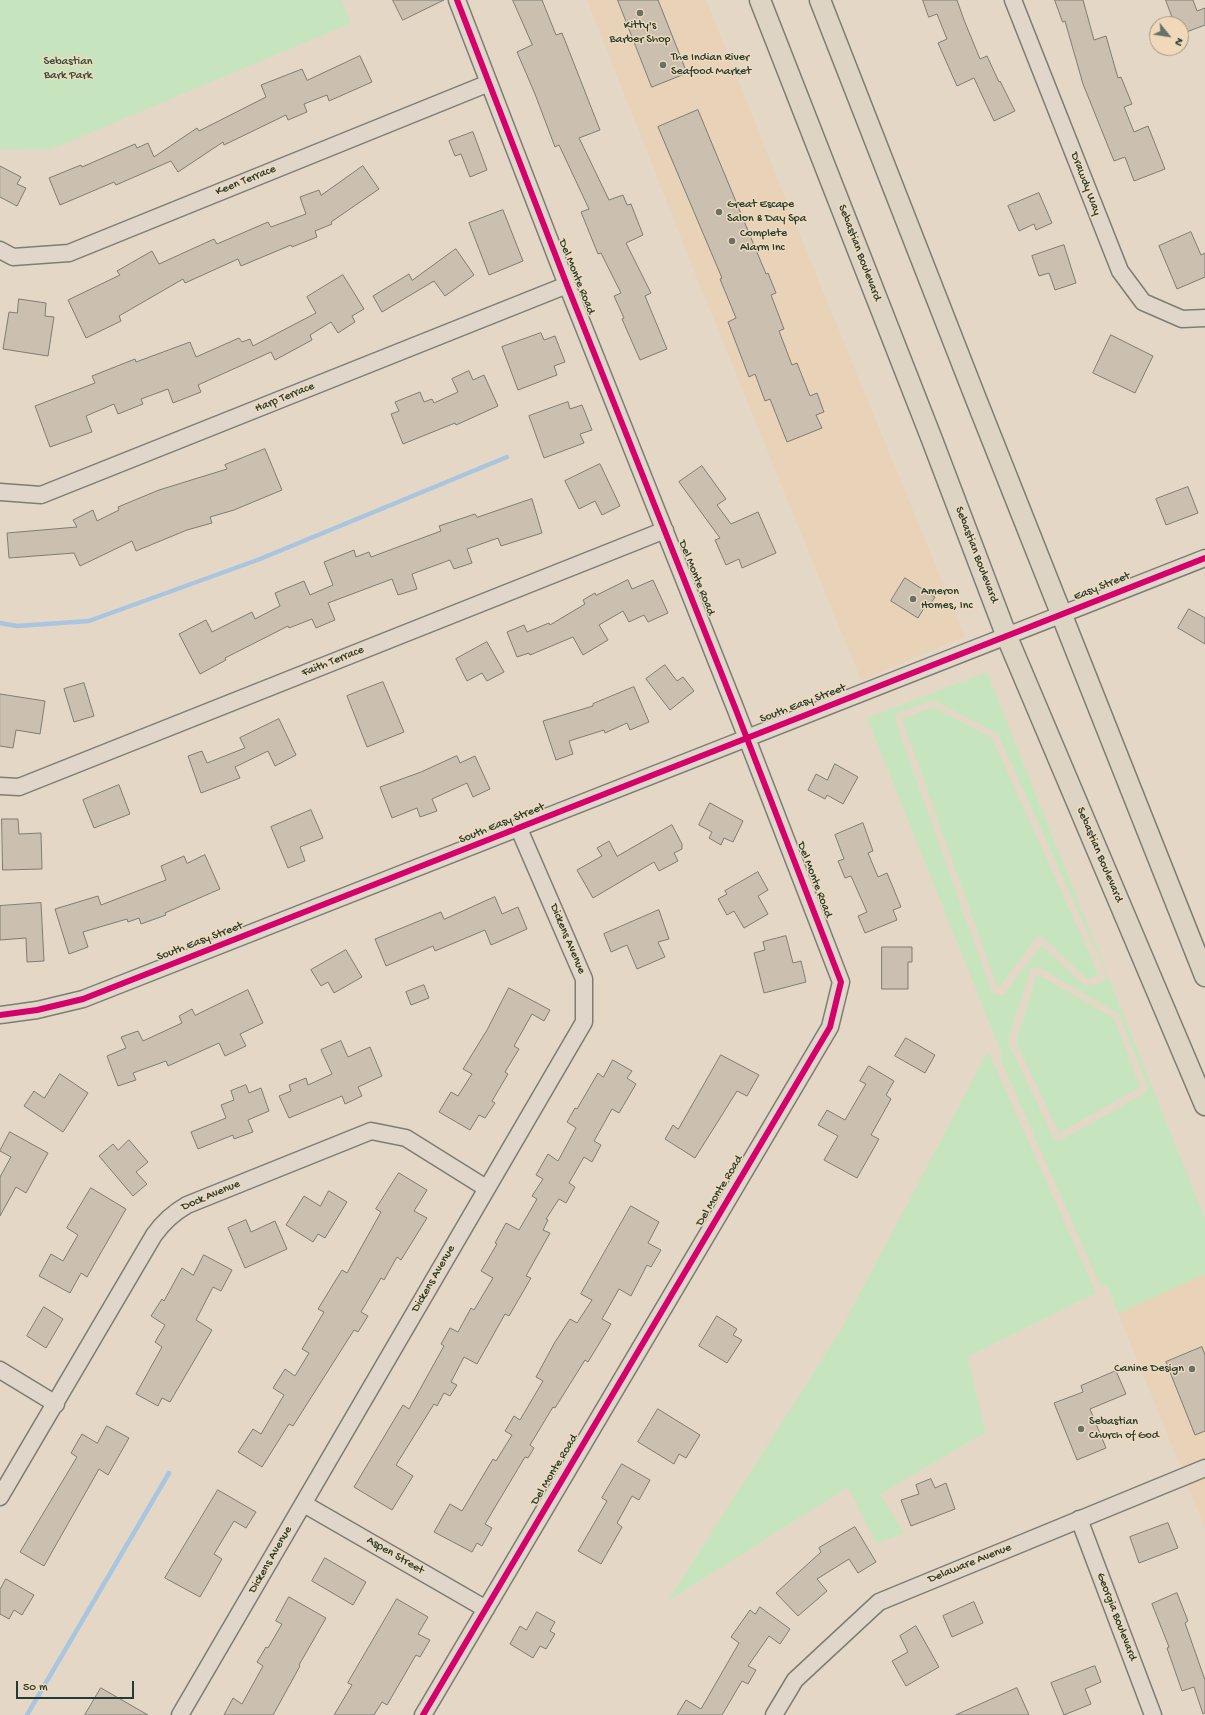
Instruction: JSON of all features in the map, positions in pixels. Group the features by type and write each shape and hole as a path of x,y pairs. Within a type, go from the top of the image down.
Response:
{"main road":[{"name":"Sebastian Boulevard","path":"760,0 1007,637 1205,1105"},
{"path":"820,0 1205,976"}],"street":[{"name":"Del Monte Road","path":"423,1715 830,1027 841,982 747,738 567,286 457,0"},
{"name":"Drawdy Way","path":"1013,0 1120,270 1143,302 1182,319 1205,318"},
{"name":"Keen Terrace","path":"0,250 13,257 69,253 489,83"},
{"name":"Harp Terrace","path":"0,492 41,495 567,286"},
{"name":"Faith Terrace","path":"0,786 19,787 665,530"},
{"name":"Easy Street","path":"1007,637 1205,558"},
{"name":"South Easy Street","path":"0,1015 37,1010 83,999 1007,637"},
{"name":"Dickens Avenue","path":"180,1715 584,1022 584,980 519,829"},
{"name":"Dock Avenue","path":"0,1497 154,1235 166,1219 187,1204 371,1131 406,1138 486,1188"},
{"path":"0,1370 56,1404"},
{"name":"Delaware Avenue","path":"774,1715 795,1680 878,1602 1205,1468"},
{"name":"Aspen Street","path":"304,1504 486,1609"},
{"name":"Georgia Boulevard","path":"1079,1519 1153,1715"}],"shaded area":[{"path":"587,0 706,0 801,238 965,637 861,680 699,283"},
{"path":"1205,1274 1205,1459 1181,1468 1118,1313"},
{"path":"1205,1478 1205,1527 1187,1484"}],"green space":[{"name":"Sebastian Bark Park","path":"0,0 341,0 351,23 50,150 0,149"},
{"path":"987,672 1205,1219 1205,1274 1118,1313 1107,1285 1101,1287 1000,1058 1002,1054 867,718","holes":["934,700 998,734 1107,975 1106,979 1103,981 1093,985 1084,985 1041,945 1005,993 999,996 992,993 895,720 897,713","1034,967 1040,968 1119,1014 1148,1087 1145,1093 1063,1139 1057,1140 1053,1137 1008,1042 1030,970"]},
{"path":"933,707 992,738 1099,975 1087,979 1039,934 998,989 902,719"},
{"path":"1037,974 1114,1018 1140,1087 1059,1133 1016,1042"},
{"path":"988,1051 1096,1293 967,1357 986,1432 880,1494 904,1533 877,1544 848,1487 668,1601 839,1333"}],"building":[{"path":"393,0 444,0 403,20"},
{"path":"513,0 542,0 556,35 562,33 600,130 579,138 609,200 623,195 627,205 631,204 643,235 626,243 651,293 645,296 667,349 640,360 622,319 624,318 614,296 621,293 601,253 598,254 581,212 589,209 559,145 555,147 517,52 532,45"},
{"path":"618,0 658,0 687,73 652,87"},
{"path":"923,0 957,0 980,59 987,56 1015,111 994,121 974,78 957,86 938,43 947,39 937,14 929,17"},
{"path":"1055,0 1083,0 1094,40 1106,36 1118,78 1121,77 1132,104 1124,107 1134,132 1148,126 1165,169 1134,181 1125,157 1114,161 1083,84 1065,21 1063,22"},
{"path":"1166,0 1193,0 1197,11 1205,8 1205,25 1189,31 1189,16 1172,16"},
{"path":"360,56 372,82 329,101 327,95 304,104 307,112 288,120 286,115 224,145 223,142 178,172 171,161 116,185 114,182 60,205 49,178 81,165 82,167 135,144 137,148 148,143 154,157 197,128 199,131 266,97 261,85 302,69 307,80"},
{"path":"698,110 766,274 768,273 776,293 771,295 784,329 779,331 792,365 797,363 810,396 817,393 824,412 816,415 822,428 787,442 770,399 765,401 755,374 749,377 728,322 736,318 720,279 722,278 658,127"},
{"path":"473,132 487,170 470,177 461,154 455,156 449,141"},
{"path":"0,166 21,177 17,184 26,188 17,206 0,197"},
{"path":"363,166 379,189 331,222 332,224 315,231 317,237 292,247 291,245 241,266 238,259 185,283 183,279 119,316 121,321 86,338 68,300 120,275 117,271 152,251 159,264 214,239 217,244 268,222 271,227 306,214 300,197 319,190 321,195"},
{"path":"1039,193 1052,223 1036,230 1034,224 1019,231 1008,206"},
{"path":"503,210 523,261 489,275 469,223"},
{"path":"1191,232 1201,255 1205,253 1205,277 1177,289 1159,246"},
{"path":"1064,245 1076,283 1055,290 1049,273 1039,276 1032,256"},
{"path":"456,249 474,275 445,296 434,281 382,312 373,296 409,274 412,280"},
{"path":"343,275 364,309 352,316 355,322 338,333 331,322 310,335 312,340 275,360 271,352 198,385 201,392 173,403 168,389 141,399 143,404 118,414 114,404 86,416 92,432 50,447 35,406 95,383 92,376 135,359 136,362 190,342 196,357 239,338 242,342 250,339 253,346 316,313 307,297"},
{"path":"19,299 46,303 45,316 54,317 48,356 3,349 9,312 17,313"},
{"path":"541,333 544,340 555,336 565,362 554,366 557,375 518,390 502,347"},
{"path":"1111,335 1153,356 1135,393 1093,373"},
{"path":"469,371 473,380 484,375 498,406 456,425 455,423 403,444 391,414 399,411 395,402 420,392 424,402 432,399 434,403 458,392 452,379"},
{"path":"568,402 570,409 582,405 592,430 580,434 584,443 544,458 529,416"},
{"path":"265,449 282,490 234,510 210,517 212,523 187,530 136,551 132,541 80,566 74,553 9,558 7,533 77,527 73,520 93,510 97,521 119,510 118,507 159,490 227,469 225,465"},
{"path":"600,464 620,506 602,515 595,501 579,509 565,481"},
{"path":"702,466 726,499 717,505 731,524 758,512 776,553 742,568 739,559 726,565 715,540 720,538 679,482"},
{"path":"1188,487 1198,513 1166,525 1156,499"},
{"path":"532,499 542,533 501,546 498,538 467,549 472,563 454,569 450,560 412,574 417,589 398,595 392,579 328,603 335,620 316,628 312,619 289,628 288,626 225,658 226,660 200,674 179,634 206,620 212,632 252,612 255,619 280,606 275,593 304,581 310,595 333,585 324,562 354,550 356,557 369,552 371,557 441,531 439,526 475,514 477,517"},
{"path":"905,578 935,597 927,609 924,608 918,618 891,601"},
{"path":"628,580 632,589 653,580 668,613 648,622 644,615 629,622 623,611 599,625 608,640 583,655 573,637 530,655 529,653 517,657 507,632 524,625 527,632 549,623 550,625 585,604 583,600 595,593 596,595"},
{"path":"1189,609 1205,618 1205,644 1178,628"},
{"path":"487,642 504,672 487,681 482,673 467,681 456,659"},
{"path":"665,665 677,681 683,677 694,691 670,710 646,679"},
{"path":"383,682 404,732 367,747 347,696"},
{"path":"84,683 94,716 74,722 64,689"},
{"path":"634,687 649,722 630,730 627,723 605,733 604,730 569,741 573,754 556,760 543,721 593,706 593,704"},
{"path":"0,694 45,701 40,734 16,730 13,748 0,746"},
{"path":"279,719 296,755 275,766 268,751 235,767 240,778 201,793 188,756 202,751 207,763 245,748 240,738"},
{"path":"457,756 460,763 475,756 490,789 473,797 467,783 432,799 437,811 420,817 417,808 392,818 380,787 421,772"},
{"path":"835,764 858,777 843,804 827,795 825,799 808,790 816,774 827,780"},
{"path":"119,785 130,814 94,828 83,800"},
{"path":"710,803 743,821 733,842 724,838 721,845 709,838 712,832 699,825"},
{"path":"311,810 323,838 300,847 305,861 288,868 271,827"},
{"path":"2,819 18,819 19,834 41,833 42,869 3,870"},
{"path":"863,823 873,851 868,853 878,877 887,873 901,907 893,910 897,920 865,933 858,916 867,912 851,876 845,878 838,861 844,859 835,835"},
{"path":"672,825 682,844 682,849 674,853 678,861 659,871 654,862 593,898 577,870 602,856 597,848 609,841 617,856"},
{"path":"205,855 220,889 165,913 166,915 141,924 139,918 128,922 127,919 83,932 88,947 69,954 55,909 98,896 101,905 166,880 161,866 184,856 187,863"},
{"path":"758,872 768,890 758,896 768,914 744,928 734,911 727,915 718,899 727,894 725,891"},
{"path":"495,897 502,914 518,907 527,929 491,945 485,930 435,951 433,946 386,966 375,939 441,912 444,919"},
{"path":"41,903 44,961 27,962 26,938 0,940 0,906"},
{"path":"659,910 669,939 658,942 665,957 637,969 627,945 611,952 604,934"},
{"path":"786,936 793,963 801,961 806,982 764,993 754,953 765,950 763,942"},
{"path":"882,947 912,947 912,962 908,962 908,989 882,989"},
{"path":"346,950 362,977 334,993 328,982 321,986 311,970"},
{"path":"424,985 429,998 411,1005 406,992"},
{"path":"509,988 550,1010 544,1021 532,1014 514,1046 519,1049 505,1072 508,1074 492,1101 495,1103 485,1118 479,1115 470,1130 439,1112 451,1092 458,1096 472,1074 463,1069 487,1030"},
{"path":"248,990 263,1023 240,1034 246,1046 225,1056 219,1043 168,1066 166,1061 133,1073 136,1080 118,1086 107,1056 126,1048 121,1037 138,1031 143,1041 182,1023 179,1016 192,1009 195,1015"},
{"path":"906,1038 935,1055 925,1073 895,1056"},
{"path":"341,1041 348,1057 370,1047 382,1076 358,1087 362,1096 345,1104 342,1096 289,1118 279,1096 291,1091 289,1085 306,1078 308,1085 332,1074 321,1050"},
{"path":"721,1055 759,1075 747,1096 737,1091 695,1158 665,1139 673,1125 678,1129"},
{"path":"613,1060 632,1071 627,1078 636,1084 619,1113 612,1109 594,1141 601,1145 592,1162 584,1157 569,1183 575,1187 566,1203 559,1199 546,1219 548,1220 543,1230 550,1233 526,1276 531,1278 509,1316 505,1314 477,1364 464,1357 451,1382 457,1385 450,1396 444,1393 437,1406 434,1404 396,1465 413,1476 392,1510 354,1487 403,1405 409,1409 444,1346 441,1344 450,1328 458,1332 471,1308 474,1310 493,1278 481,1271 497,1244 495,1243 506,1223 519,1230 537,1199 532,1196 543,1179 536,1175 548,1154 558,1161 576,1128 567,1122 575,1108 577,1109 598,1073 603,1077"},
{"path":"869,1066 894,1081 886,1095 891,1099 871,1135 879,1139 857,1178 824,1160 838,1136 818,1125 827,1110 845,1120 866,1084 860,1081"},
{"path":"60,1074 88,1093 63,1132 24,1106 34,1091 44,1098"},
{"path":"246,1085 249,1093 261,1088 269,1111 248,1120 253,1132 234,1139 233,1135 198,1149 191,1132 226,1118 221,1105 234,1100 231,1091"},
{"path":"10,1132 48,1153 26,1193 16,1187 0,1216 0,1177 11,1157 0,1151"},
{"path":"129,1140 148,1162 136,1172 147,1184 133,1196 99,1156 113,1144 118,1150"},
{"path":"399,1173 427,1190 414,1211 427,1218 401,1260 397,1257 384,1280 381,1278 361,1312 368,1316 358,1332 354,1330 293,1426 289,1424 262,1467 238,1452 253,1429 261,1434 284,1395 273,1388 285,1369 295,1376 309,1353 302,1349 324,1312 318,1309 342,1270 347,1273 381,1212 376,1209"},
{"path":"91,1188 126,1209 87,1277 81,1273 70,1293 39,1276 51,1254 63,1261 78,1235 67,1228"},
{"path":"329,1191 347,1202 325,1238 318,1234 313,1242 286,1225 304,1196 320,1206"},
{"path":"631,1206 659,1222 648,1243 661,1250 651,1267 647,1265 631,1296 619,1289 602,1319 611,1324 588,1362 585,1360 555,1408 553,1407 530,1445 534,1448 528,1458 525,1457 485,1524 492,1528 482,1546 477,1543 472,1552 434,1532 450,1504 462,1511 493,1459 496,1461 512,1435 505,1431 514,1416 520,1420 543,1381 536,1377 555,1342 570,1319 577,1323 592,1300 581,1294"},
{"path":"246,1220 251,1232 275,1221 287,1249 245,1268 228,1228"},
{"path":"204,1255 232,1270 221,1291 213,1287 196,1320 212,1330 170,1402 162,1398 158,1406 136,1394 162,1347 155,1342 165,1325 151,1316 162,1299 164,1301 182,1268 193,1275"},
{"path":"44,1307 63,1319 46,1348 27,1336"},
{"path":"717,1316 737,1329 733,1335 742,1340 727,1363 699,1346"},
{"path":"1202,1347 1205,1355 1205,1431 1195,1435 1166,1362"},
{"name":"Sebastian Church of God","path":"1116,1371 1126,1394 1090,1409 1106,1448 1077,1460 1054,1403 1083,1392 1081,1386"},
{"path":"658,1409 700,1435 686,1458 679,1454 674,1464 638,1442"},
{"path":"107,1426 129,1438 108,1475 99,1469 44,1566 20,1552 77,1457 71,1453 82,1434 97,1443"},
{"path":"622,1464 650,1480 639,1500 632,1496 617,1523 622,1527 601,1564 578,1551 607,1501 602,1498"},
{"path":"931,1479 935,1488 946,1483 955,1509 911,1526 901,1500 919,1494 916,1485"},
{"path":"218,1490 256,1512 246,1528 234,1521 214,1554 222,1559 200,1597 165,1578"},
{"path":"1168,1523 1178,1548 1139,1563 1130,1537"},
{"path":"855,1527 876,1562 858,1573 849,1559 817,1579 827,1591 798,1616 776,1593 821,1552 819,1548"},
{"path":"325,1558 366,1582 353,1605 312,1581"},
{"path":"6,1579 34,1595 22,1615 14,1610 9,1619 0,1614 0,1590"},
{"path":"1177,1593 1188,1621 1185,1623 1205,1680 1205,1713 1203,1714 1194,1687 1182,1691 1167,1648 1169,1647 1152,1604"},
{"path":"289,1597 326,1618 299,1665 300,1666 273,1715 224,1715 233,1698 242,1704 263,1666 257,1662 266,1647 268,1648 282,1624 276,1621"},
{"path":"397,1599 428,1617 418,1634 430,1640 420,1657 416,1655 387,1705 382,1702 374,1715 334,1715 352,1685 348,1683"},
{"path":"974,1602 983,1623 952,1637 943,1616"},
{"path":"760,1607 790,1629 780,1644 769,1636 748,1666 756,1670 748,1684 742,1681 722,1715 677,1715 686,1700 701,1709 739,1643 731,1637 750,1610 755,1614"},
{"path":"537,1612 555,1622 550,1631 555,1634 546,1649 540,1646 533,1658 510,1644 520,1626 526,1630"},
{"path":"916,1626 939,1667 906,1686 892,1661 908,1652 900,1636"},
{"path":"1095,1666 1101,1682 1085,1689 1091,1704 1064,1715 1051,1683"},
{"path":"101,1688 148,1715 85,1715"},
{"path":"1017,1688 1029,1715 956,1715"}],"waterway":[{"path":"0,623 17,626 89,621 260,559 507,457"},
{"path":"27,1715 169,1473"}],"cycle path":[{"path":"423,1715 830,1027 841,982 736,710 567,285 457,0"},
{"path":"0,1015 37,1010 83,999 1205,558"}],"place":[{"name":"Kitty's Barber Shop","path":"640,13"},
{"name":"The Indian River Seafood Market","path":"663,65"},
{"name":"Great Escape Salon & Day Spa","path":"719,212"},
{"name":"Complete Alarm Inc","path":"732,241"},
{"name":"Ameron Homes, Inc","path":"913,599"},
{"name":"Canine Design","path":"1192,1369"},
{"name":"Sebastian Church of God","path":"1081,1429"}]}
